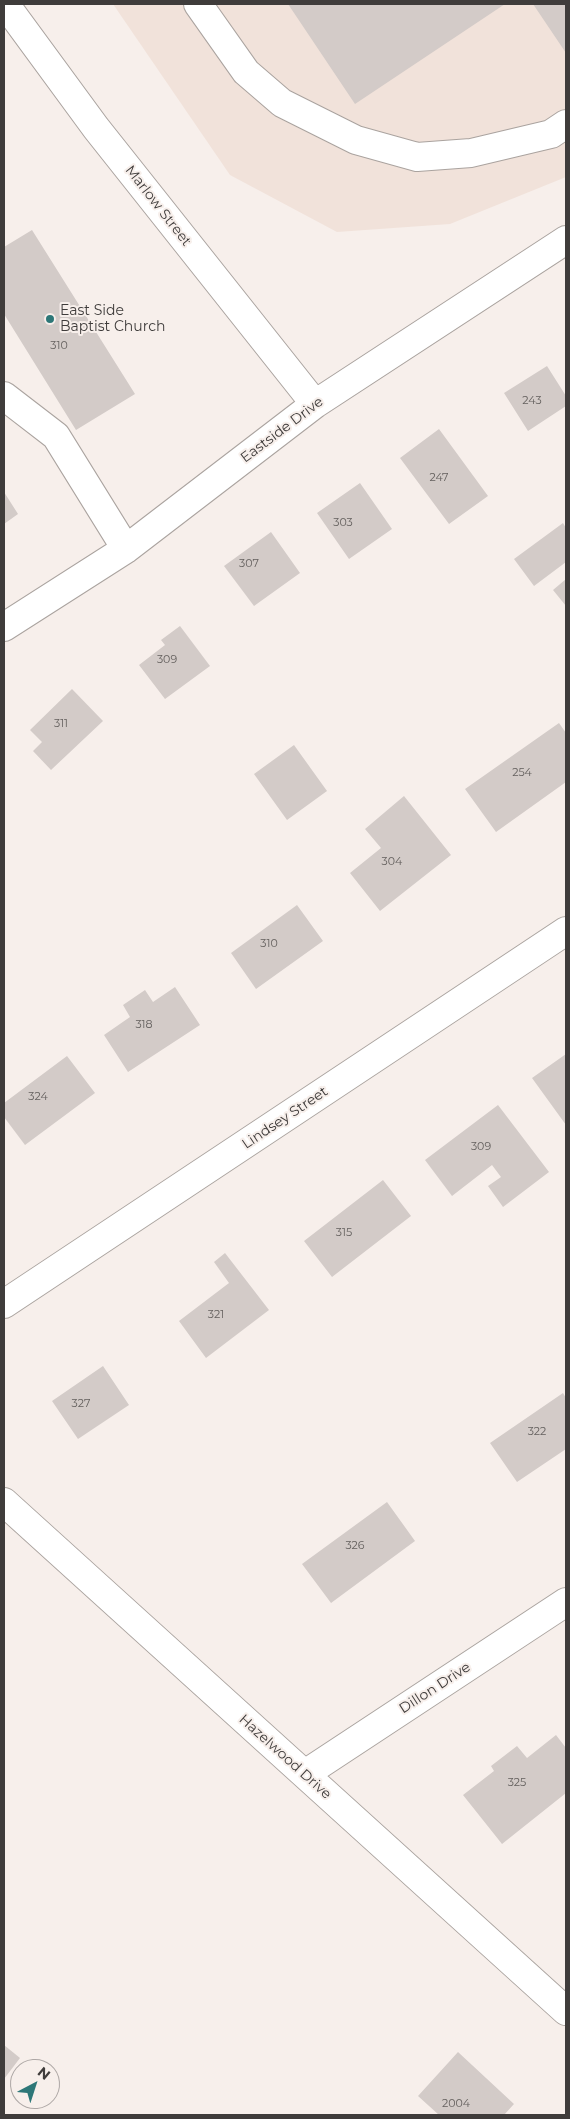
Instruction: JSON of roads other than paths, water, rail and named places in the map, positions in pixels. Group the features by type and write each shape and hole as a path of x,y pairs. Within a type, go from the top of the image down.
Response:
{"street":[{"name":"Marlow Street","path":"5,4 102,136 315,404"},
{"path":"198,4 246,72 282,104 356,140 418,157 471,154 551,134 566,124"},
{"name":"Eastside Drive","path":"4,627 126,549 315,404 566,240"},
{"path":"4,396 56,436 126,549"},
{"name":"Lindsey Street","path":"4,1304 566,931"},
{"name":"Hazelwood Drive","path":"4,1502 566,2011"},
{"name":"Dillon Drive","path":"305,1774 566,1602"}],"place":[{"name":"East Side Baptist Church","path":"50,319"}]}
